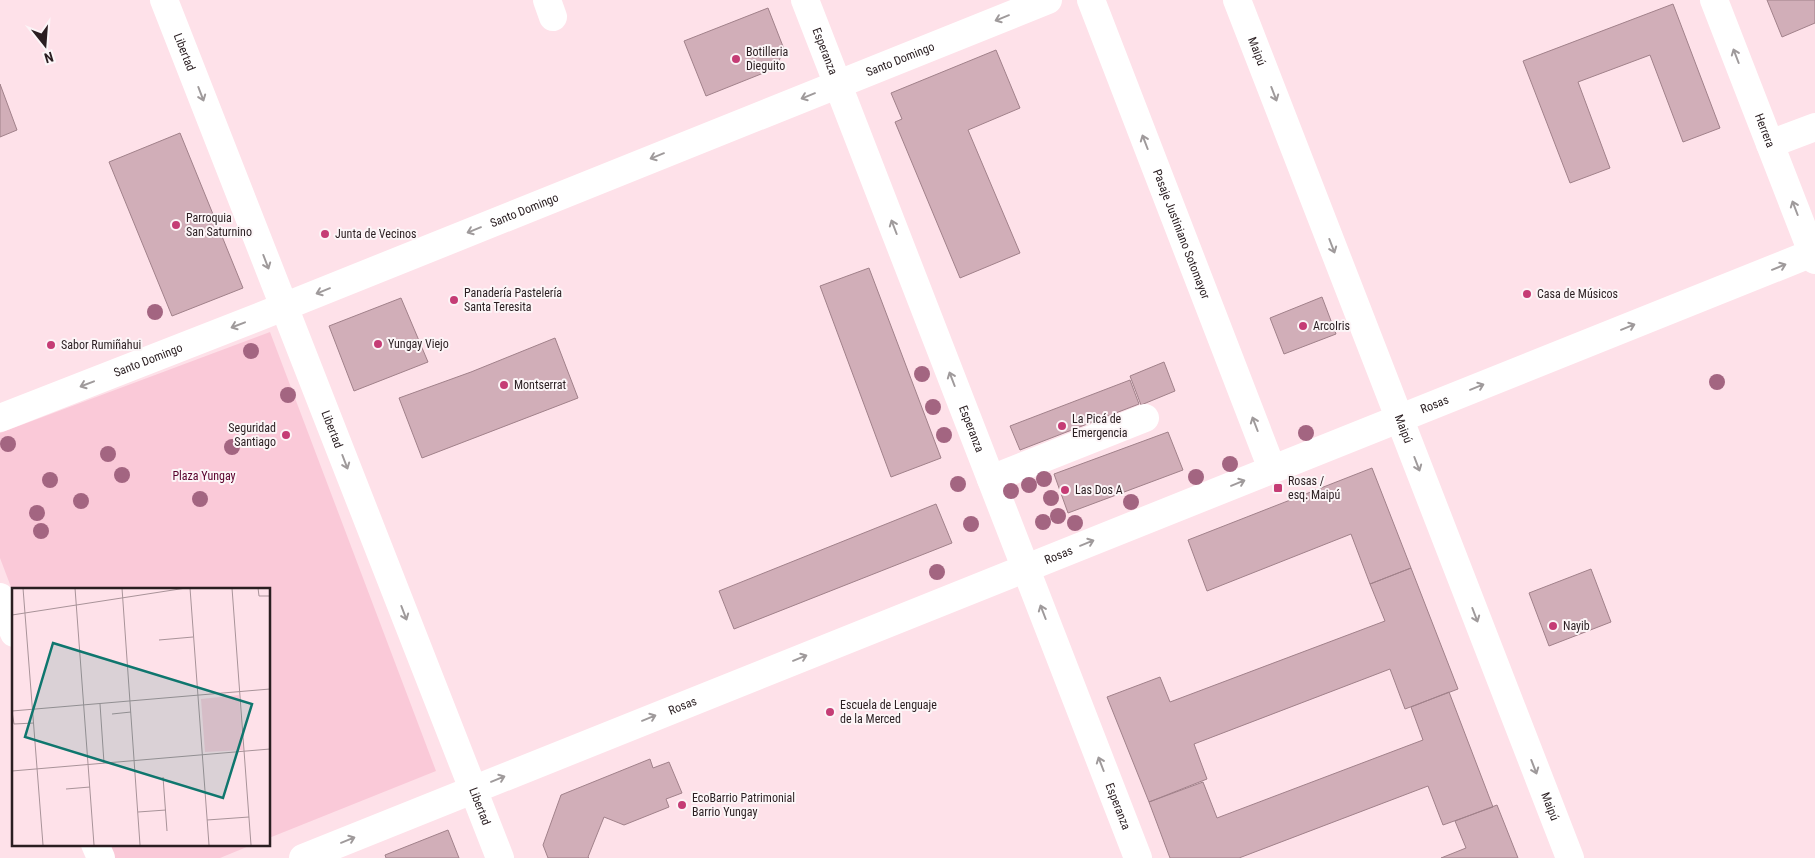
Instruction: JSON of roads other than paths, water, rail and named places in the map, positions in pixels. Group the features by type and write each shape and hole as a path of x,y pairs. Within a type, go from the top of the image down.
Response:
{"street":[{"name":"Libertad","path":"164,0 500,858"},
{"name":"Esperanza","path":"805,0 1138,858"},
{"name":"Santo Domingo","path":"0,418 283,307 1048,0"},
{"name":"Pasaje Justiniano Sotomayor","path":"1091,0 1272,469"},
{"name":"Maipú","path":"1237,0 1570,858"},
{"name":"Herrera","path":"1714,0 1814,255"},
{"path":"1770,144 1815,127"},
{"name":"Rosas","path":"303,858 1399,418 1814,255"},
{"path":"991,479 1145,418"},
{"path":"0,597 12,628"},
{"path":"97,846 101,858"}],"place":[{"name":"Botilleria Dieguito","path":"736,59"},
{"name":"Parroquia San Saturnino","path":"176,225"},
{"name":"Junta de Vecinos","path":"325,234"},
{"name":"Casa de Músicos","path":"1527,294"},
{"name":"Panadería Pastelería Santa Teresita","path":"454,300"},
{"name":"ArcoIris","path":"1303,326"},
{"name":"Yungay Viejo","path":"378,344"},
{"name":"Sabor Rumiñahui","path":"51,345"},
{"name":"Montserrat","path":"504,385"},
{"name":"La Picá de Emergencia","path":"1062,426"},
{"name":"Seguridad Santiago","path":"286,435"},
{"name":"Rosas / esq. Maipú","path":"1278,488"},
{"name":"Las Dos A","path":"1065,490"},
{"name":"Nayib","path":"1553,626"},
{"name":"Escuela de Lenguaje de la Merced","path":"830,712"},
{"name":"EcoBarrio Patrimonial Barrio Yungay","path":"682,805"}],"park label":[{"name":"Plaza Yungay","path":"204,476"}]}
